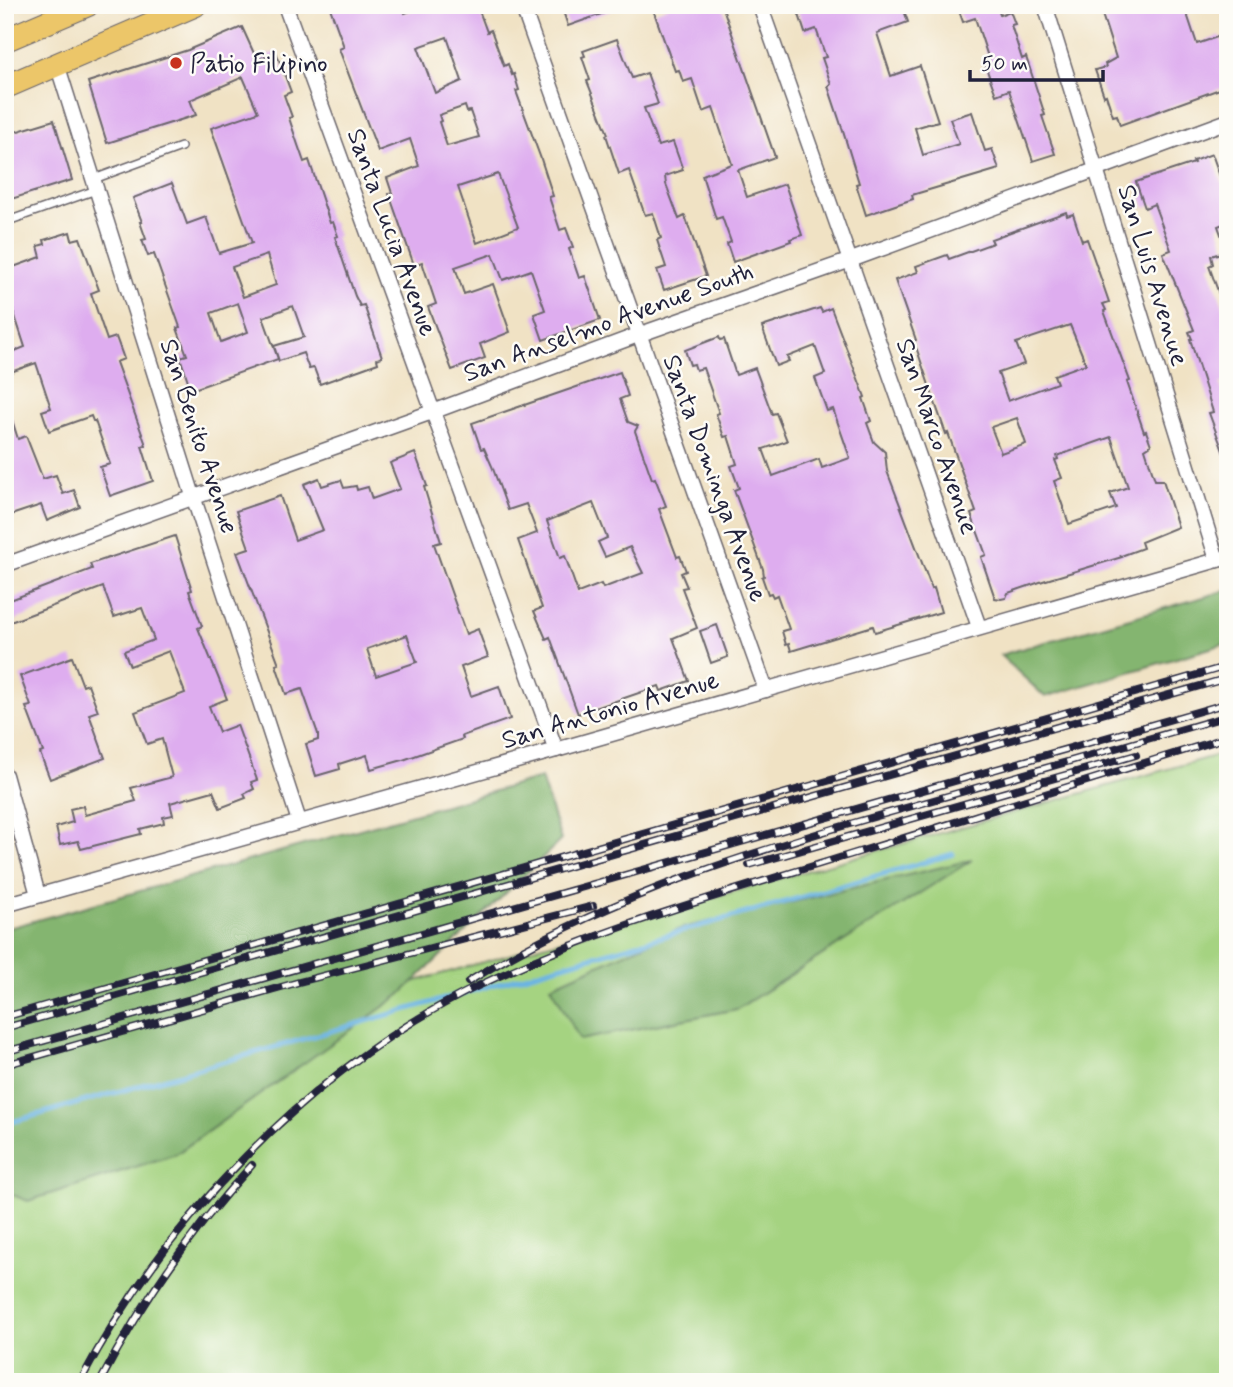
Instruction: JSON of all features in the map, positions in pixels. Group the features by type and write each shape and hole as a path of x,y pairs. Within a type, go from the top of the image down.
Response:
{"main road":[{"path":"5,87 195,5"},
{"path":"5,40 77,7"}],"street":[{"name":"Santa Dominga Avenue","path":"522,5 766,690"},
{"name":"San Marco Avenue","path":"760,5 979,627"},
{"name":"San Luis Avenue","path":"1045,5 1222,559"},
{"name":"Santa Lucia Avenue","path":"287,6 556,750"},
{"name":"San Benito Avenue","path":"57,64 299,821"},
{"name":"San Anselmo Avenue South","path":"5,565 194,499 1228,121"},
{"name":"San Antonio Avenue","path":"5,905 1222,559"},
{"path":"5,775 38,895"}],"lane":[{"path":"5,222 181,147"}],"green space":[{"path":"1228,590 1228,643 1045,697 1000,655"},
{"path":"1228,752 1228,1382 5,1382 5,1097"},
{"path":"541,778 561,840 400,995 176,1154 28,1201 5,1192 5,929"},
{"path":"972,860 737,1009 580,1040 551,986 682,928"}],"building":[{"path":"329,5 402,5 405,13 427,5 477,5 487,32 491,30 504,66 508,64 512,75 514,74 519,90 516,91 553,196 549,197 560,230 566,228 573,247 569,249 579,278 585,276 600,320 543,340 534,314 545,310 531,270 503,280 493,254 455,267 464,294 493,284 510,332 480,344 485,358 452,370 428,307 436,304 422,262 414,265 389,194 392,193 387,178 419,166 410,139 378,151 339,49 344,47","holes":["447,37 462,81 435,93 418,47","465,106 467,112 470,111 479,137 447,146 439,115","498,174 518,227 477,243 458,187"]},
{"path":"561,5 621,5 621,7 568,26"},
{"path":"672,5 722,5 775,157 738,170 747,197 785,184 802,235 790,239 791,241 733,262 727,244 731,242 722,217 716,219 702,175 732,164 713,108 703,112 692,79 683,82 679,70 675,71 654,12"},
{"path":"796,5 902,5 908,22 877,33 891,76 920,66 938,121 915,128 923,155 959,144 950,119 972,112 985,151 992,149 999,169 912,195 913,199 866,215 856,184 859,183 828,86 831,84 822,58 826,57 816,29 805,33"},
{"path":"957,5 1003,5 1004,7 998,9 1000,15 1010,11 1015,24 1011,25 1022,59 1026,57 1055,154 1033,161 1009,90 996,95 985,65 990,63 975,18 963,22"},
{"path":"1099,5 1184,5 1197,44 1220,36 1228,58 1228,86 1120,125 1117,115 1113,116 1095,70 1106,67 1105,64 1116,58"},
{"path":"242,27 257,60 276,52 291,92 284,95 292,117 289,118 304,162 309,160 330,223 333,222 338,236 335,237 355,296 360,306 364,305 382,357 377,359 378,363 320,384 314,368 309,369 303,353 279,361 274,346 304,337 293,306 263,317 278,359 191,390 180,357 187,355 177,328 180,327 154,254 148,256 142,240 146,239 133,198 172,183 187,224 206,217 219,253 252,243 211,128 258,112 243,77 190,100 196,115 107,143 88,82 188,50","holes":["267,255 276,285 243,297 232,267","238,303 248,332 221,342 211,313"]},
{"path":"617,39 632,78 647,73 658,104 644,108 658,146 673,142 683,170 665,176 666,184 679,219 685,216 706,276 664,290 657,270 666,267 657,240 661,238 653,213 645,215 629,170 619,174 606,135 608,134 587,81 590,80 582,57 585,56 583,51"},
{"path":"54,120 72,180 5,201 5,179 10,177 5,161 5,135"},
{"path":"1212,154 1228,199 1228,222 1218,226 1227,251 1211,256 1213,264 1209,266 1228,319 1228,381 1220,384 1228,405 1228,459 1209,413 1213,412 1190,339 1189,332 1194,330 1163,253 1171,250 1154,204 1145,208 1136,182 1194,163 1193,161"},
{"path":"1066,212 1067,216 1073,214 1082,241 1087,239 1109,302 1103,304 1106,310 1104,311 1130,381 1127,382 1144,432 1146,431 1151,445 1145,449 1155,480 1163,480 1178,527 1141,542 1143,548 1122,557 1008,593 1006,598 1001,599 995,598 981,557 986,555 971,514 976,512 932,394 895,280 918,272 916,266 947,255 949,259 993,243 991,239","holes":["1070,325 1086,364 1054,375 1057,383 1008,401 998,373 1024,364 1016,343","1017,418 1026,444 1001,453 991,427","1111,437 1128,487 1110,493 1116,508 1069,524 1054,481 1062,478 1055,460 1058,459 1057,456"]},
{"path":"70,232 72,240 80,238 99,290 91,293 107,340 116,337 124,359 116,362 146,445 142,446 153,481 110,496 100,467 110,464 91,416 49,431 42,411 51,408 36,363 5,374 5,355 25,347 13,310 8,301 5,302 5,270 41,257 38,246 45,244 44,240"},
{"path":"820,308 822,312 831,308 865,397 863,398 871,421 867,423 874,442 885,452 887,471 941,612 875,632 873,626 791,651 782,631 789,629 777,595 773,597 771,593 768,594 762,577 763,569 734,490 739,488 731,466 737,464 728,436 724,437 716,414 719,413 703,368 696,370 694,364 690,365 685,350 719,337 720,340 724,339 736,375 755,368 772,414 776,413 787,441 763,449 773,476 819,459 822,468 850,458 833,409 827,411 815,378 825,374 815,346 787,357 789,361 776,366 762,327"},
{"path":"620,372 628,396 620,399 628,422 638,426 635,431 652,479 655,478 666,506 659,509 677,557 680,556 686,571 681,573 687,587 682,588 697,628 673,638 689,681 661,691 659,686 578,714 550,637 546,639 534,611 542,608 518,540 537,533 526,504 508,510 472,423","holes":["593,503 607,538 598,542 605,557 630,547 643,573 603,588 601,584 578,593 565,556 560,558 547,521"]},
{"path":"8,407 18,439 26,436 43,479 56,475 63,494 74,490 80,507 47,521 41,505 5,517 5,408"},
{"path":"415,453 427,486 424,487 441,542 434,544 466,634 478,629 488,657 461,667 471,696 499,686 510,719 403,760 371,769 367,755 339,764 340,769 316,776 306,744 318,740 318,734 302,689 286,694 276,665 279,664 237,552 249,548 236,511 280,496 295,540 323,530 304,484 319,478 322,486 341,480 344,488 356,486 357,490 368,487 372,499 400,489 390,463","holes":["407,635 417,662 376,676 367,649"]},
{"path":"175,536 192,590 189,591 202,626 198,628 227,699 209,706 219,732 237,725 257,780 251,782 254,789 244,794 246,798 220,808 213,791 170,803 173,815 163,817 164,823 140,829 141,834 81,849 78,841 60,845 56,827 73,822 70,809 83,806 85,815 136,801 131,788 172,777 162,739 147,744 135,712 185,693 169,651 130,666 124,651 154,640 142,608 114,617 103,587 5,624 5,602 92,569 90,564"},
{"path":"717,625 728,657 711,663 700,631"},
{"path":"72,657 83,686 88,684 98,711 89,714 105,758 50,779 26,707 31,706 20,676"}],"waterway":[{"path":"5,1124 953,854"}],"railway":[{"path":"5,1017 1228,666"},
{"path":"5,1028 1228,678"},
{"path":"5,1052 1228,703"},
{"path":"468,982 520,951 574,924 629,899 742,857 1228,716"},
{"path":"80,1382 115,1322 155,1263 199,1207 248,1154 300,1105 356,1060 415,1021 521,966 613,930 1228,737"},
{"path":"749,865 1136,755"},
{"path":"5,1065 299,982 593,906"},
{"path":"100,1382 169,1268 188,1241 252,1165"}],"place":[{"name":"Patio Filipino","path":"176,63"}]}
